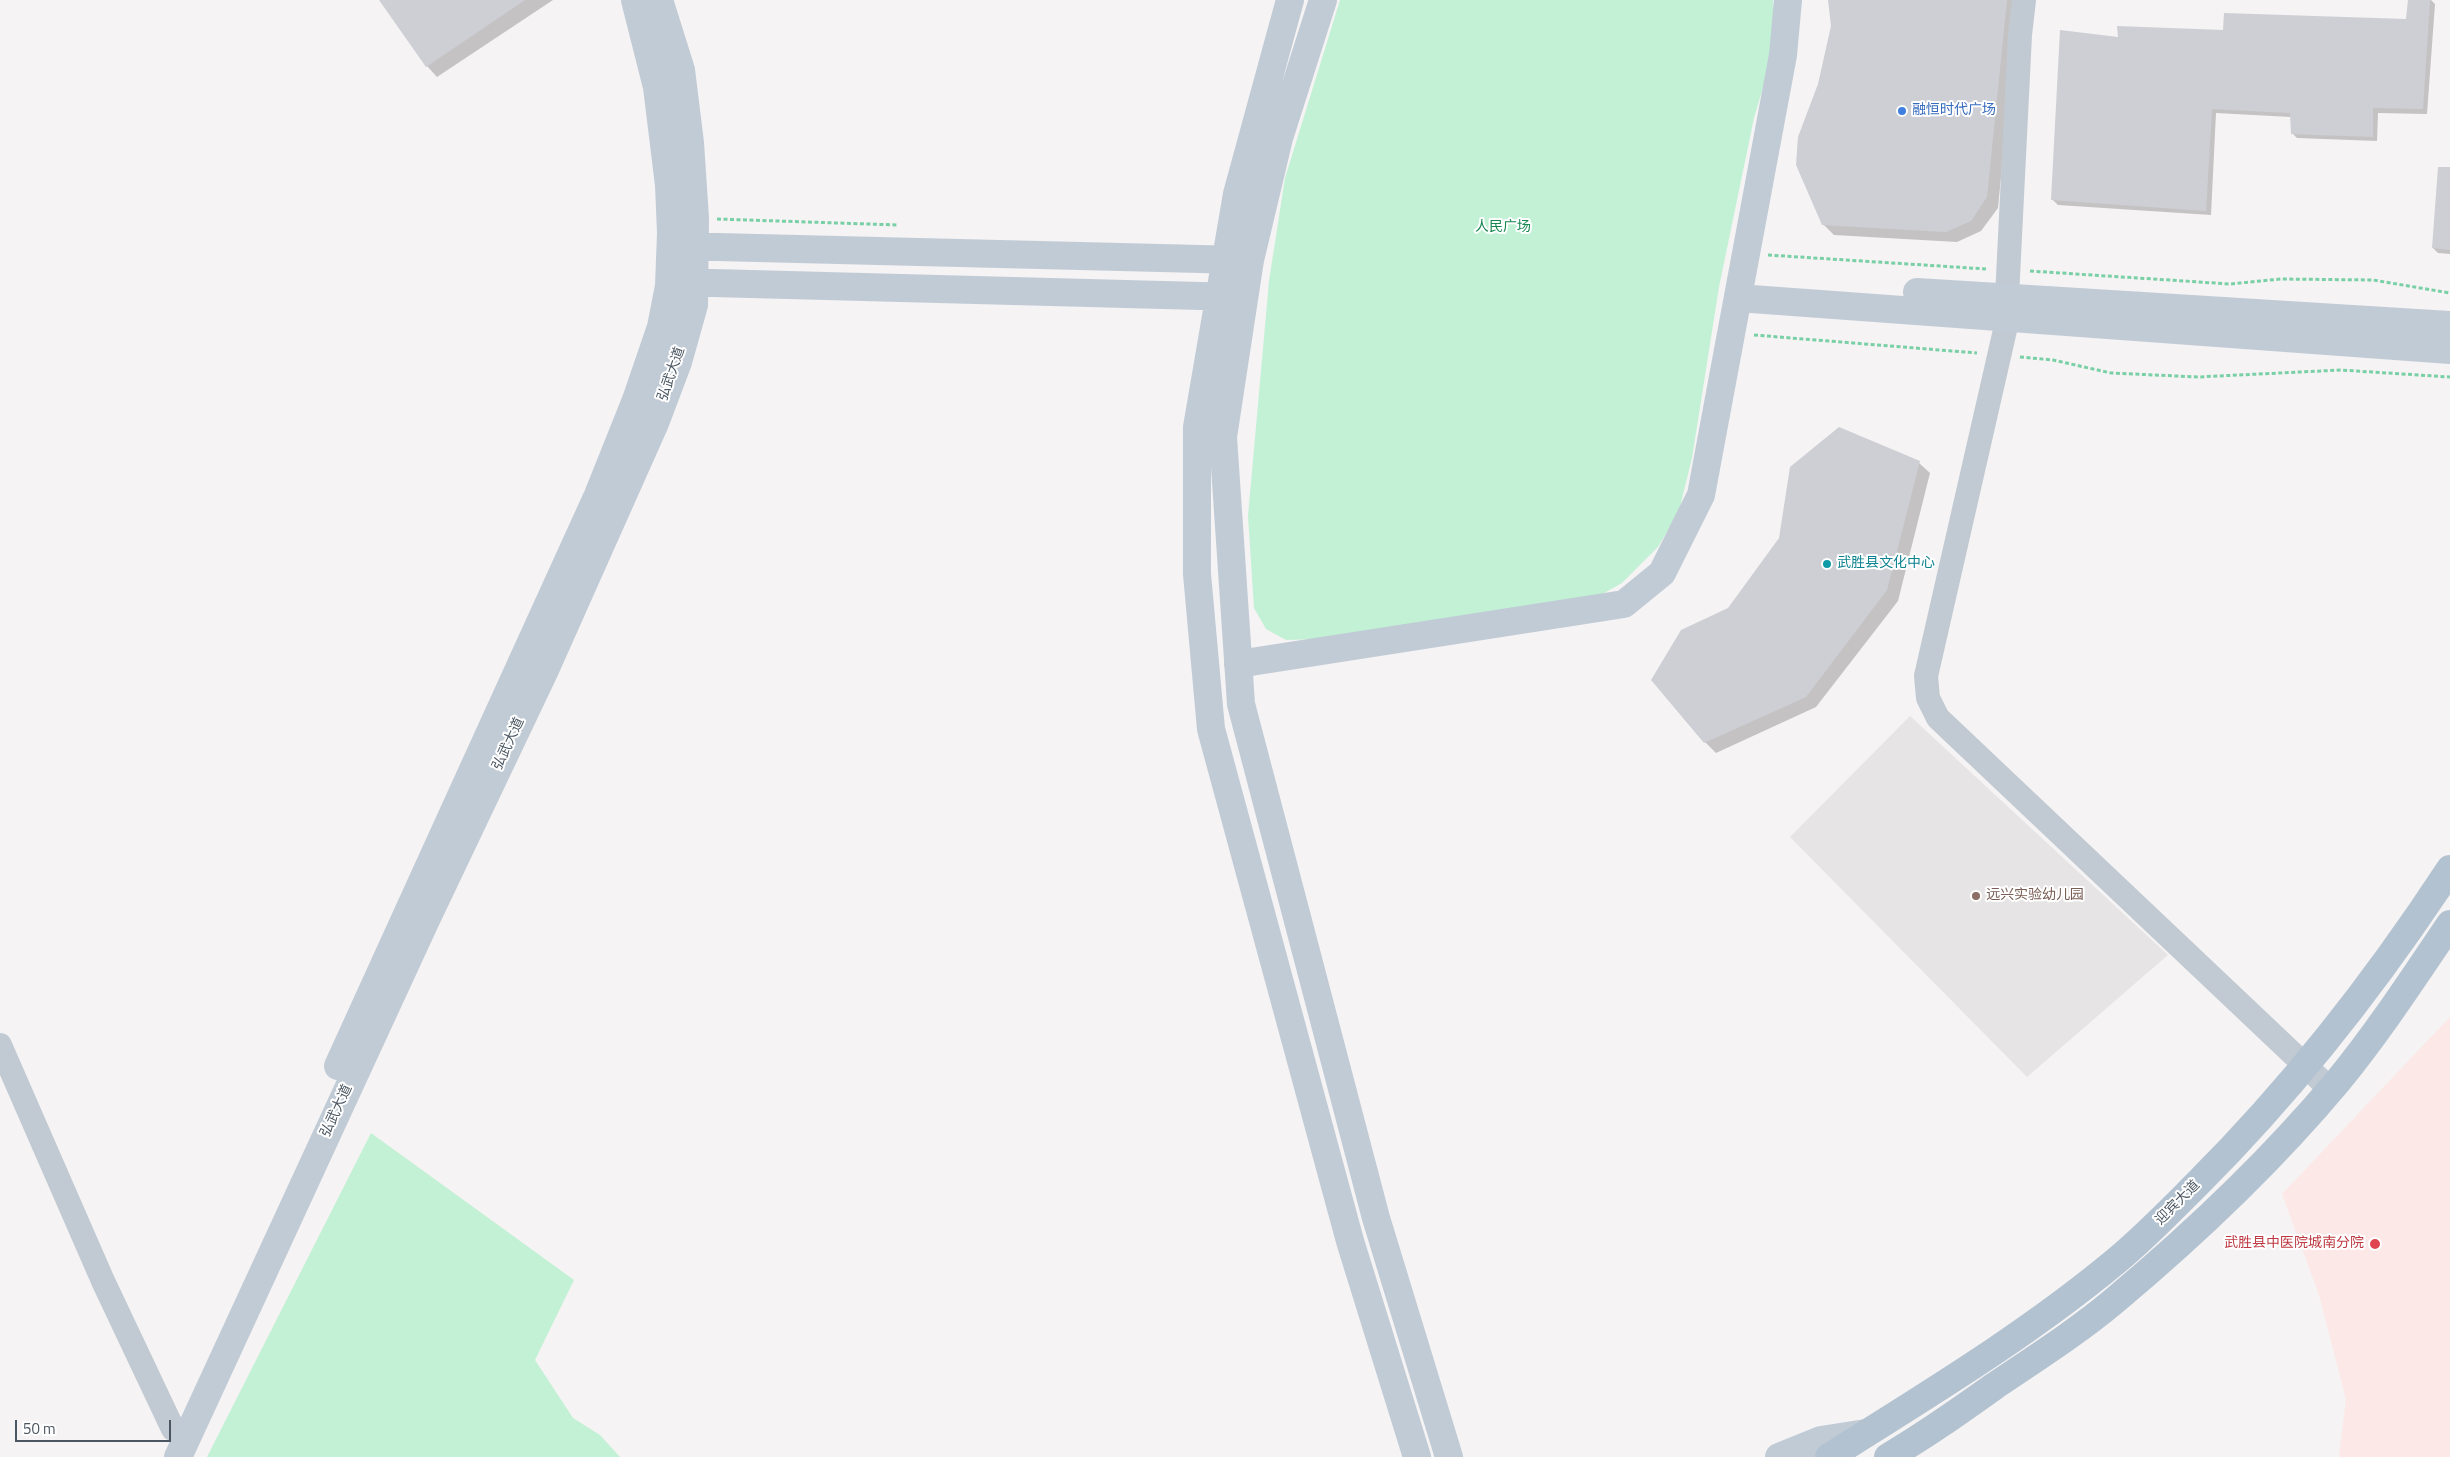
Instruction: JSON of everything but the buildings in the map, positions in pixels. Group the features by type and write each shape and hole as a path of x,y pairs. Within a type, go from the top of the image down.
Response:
{"main road":[{"name":"弘武大道","path":"635,0 657,88 669,185 683,246"},
{"name":"弘武大道","path":"161,1457 179,1441 544,672 654,423 678,362 694,305 682,282 690,143 681,70 659,0"},
{"path":"1290,0 1237,194 1238,260 1233,296 1223,437 1241,704 1361,1161 1449,1457"},
{"path":"1238,260 1323,0"},
{"path":"1238,664 1624,604 1662,573 1701,495 1783,55 1788,0"},
{"path":"683,246 1238,260"},
{"path":"682,282 1233,296"},
{"path":"1739,290 2007,307 2450,325"},
{"path":"1233,296 1197,427 1197,574 1210,729 1350,1240 1416,1456"},
{"path":"2007,307 2450,350"},
{"name":"迎宾大道","path":"1829,1457 2006,1344 2115,1262 2150,1231 2253,1128 2344,1019 2450,869"},
{"name":"迎宾大道","path":"1888,1457 1944,1422 2069,1335 2114,1301 2196,1227 2260,1165 2330,1090 2403,993 2450,924"},
{"path":"1910,1457 1944,1422"},
{"path":"1441,1431 1464,1457"},
{"path":"1779,1457 1820,1440 1866,1433"}],"street":[{"path":"2024,0 2020,35 2007,307 1999,355 1926,676 1928,698 1938,718 2330,1090"},
{"path":"0,1045 103,1281 179,1441"}],"path":[{"path":"1746,254 2230,284 2281,279 2373,280 2450,293"},
{"path":"1731,333 2053,360 2121,374 2198,377 2341,370 2450,376"}],"shaded area":[{"name":"远兴实验幼儿园","path":"1910,716 2168,955 2027,1077 1790,837"},
{"name":"武胜县中医院城南分院","path":"2450,1017 2450,1457 2339,1457 2346,1399 2319,1295 2282,1194"}],"green space":[{"name":"人民广场","path":"1340,0 1773,0 1770,64 1754,118 1719,287 1692,458 1679,511 1658,547 1622,583 1597,597 1320,639 1286,640 1266,629 1254,608 1248,516 1269,281 1285,178"},
{"path":"371,1133 574,1280 535,1360 573,1418 600,1435 620,1457 207,1457"}],"place":[{"name":"融恒时代广场","path":"1902,111"},
{"name":"武胜县文化中心","path":"1827,564"},
{"name":"远兴实验幼儿园","path":"1976,896"},
{"name":"武胜县中医院城南分院","path":"2375,1244"}]}
